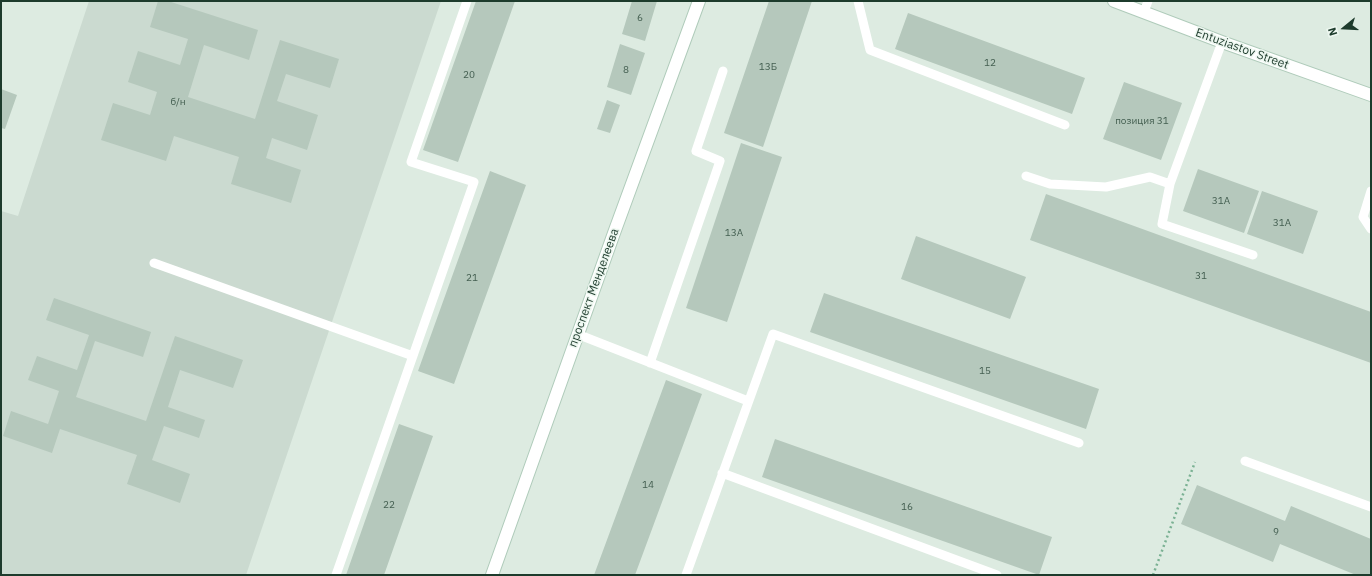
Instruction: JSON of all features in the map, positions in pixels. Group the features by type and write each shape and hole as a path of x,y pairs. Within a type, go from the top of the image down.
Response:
{"street":[{"name":"проспект Менделеева","path":"492,575 699,1"},
{"name":"Entuziastov Street","path":"1114,1 1146,7 1222,42 1371,95"}],"lane":[{"path":"336,575 474,182 410,162 467,1"},
{"path":"858,1 870,50 1065,125"},
{"path":"1222,42 1170,184 1162,224 1252,255"},
{"path":"650,363 720,161 696,151 723,71"},
{"path":"1026,176 1050,184 1106,187 1150,177 1170,184"},
{"path":"1371,191 1363,217 1371,229"},
{"path":"154,263 413,356"},
{"path":"578,334 748,401"},
{"path":"686,575 772,334 1079,443"},
{"path":"1245,461 1371,507"},
{"path":"722,473 997,575"}],"path":[{"path":"1153,575 1195,462"}],"shaded area":[{"path":"89,1 441,1 246,575 1,575 1,211 18,216"}],"building":[{"path":"158,1 168,1 258,30 249,60 204,45 188,97 255,119 280,40 339,59 330,88 286,74 277,101 318,115 307,150 272,138 266,158 301,170 291,203 231,184 239,157 174,136 166,161 101,140 113,103 150,115 157,92 128,82 138,51 180,65 188,39 150,27"},
{"path":"476,1 515,1 458,162 423,150"},
{"path":"632,1 657,1 645,41 622,34"},
{"path":"769,1 812,1 763,147 724,133"},
{"path":"908,13 1085,78 1072,114 895,49"},
{"path":"620,44 645,53 631,95 607,87"},
{"path":"1124,82 1182,103 1161,160 1103,139"},
{"path":"1,89 17,95 5,129 1,128"},
{"path":"607,100 620,105 610,133 597,129"},
{"path":"741,143 782,157 727,322 686,308"},
{"path":"1198,169 1259,191 1244,233 1183,211"},
{"path":"490,171 526,185 454,384 418,371"},
{"path":"1262,191 1318,211 1303,254 1247,234"},
{"path":"1046,194 1371,312 1371,363 1030,240"},
{"path":"916,236 1026,277 1010,319 901,279"},
{"path":"824,293 1099,389 1086,429 810,332"},
{"path":"54,298 151,332 143,357 95,341 76,397 146,421 175,336 243,360 233,388 180,370 168,407 205,420 199,438 164,426 152,460 190,474 180,503 127,484 137,455 60,429 52,453 3,436 11,411 48,424 59,391 28,380 37,356 77,370 89,335 46,320"},
{"path":"666,380 702,394 635,575 594,575"},
{"path":"399,424 433,436 384,575 346,575"},
{"path":"775,439 1052,537 1039,575 762,477"},
{"path":"1197,485 1285,521 1291,506 1371,539 1371,575 1356,575 1280,544 1273,562 1181,524"}]}
